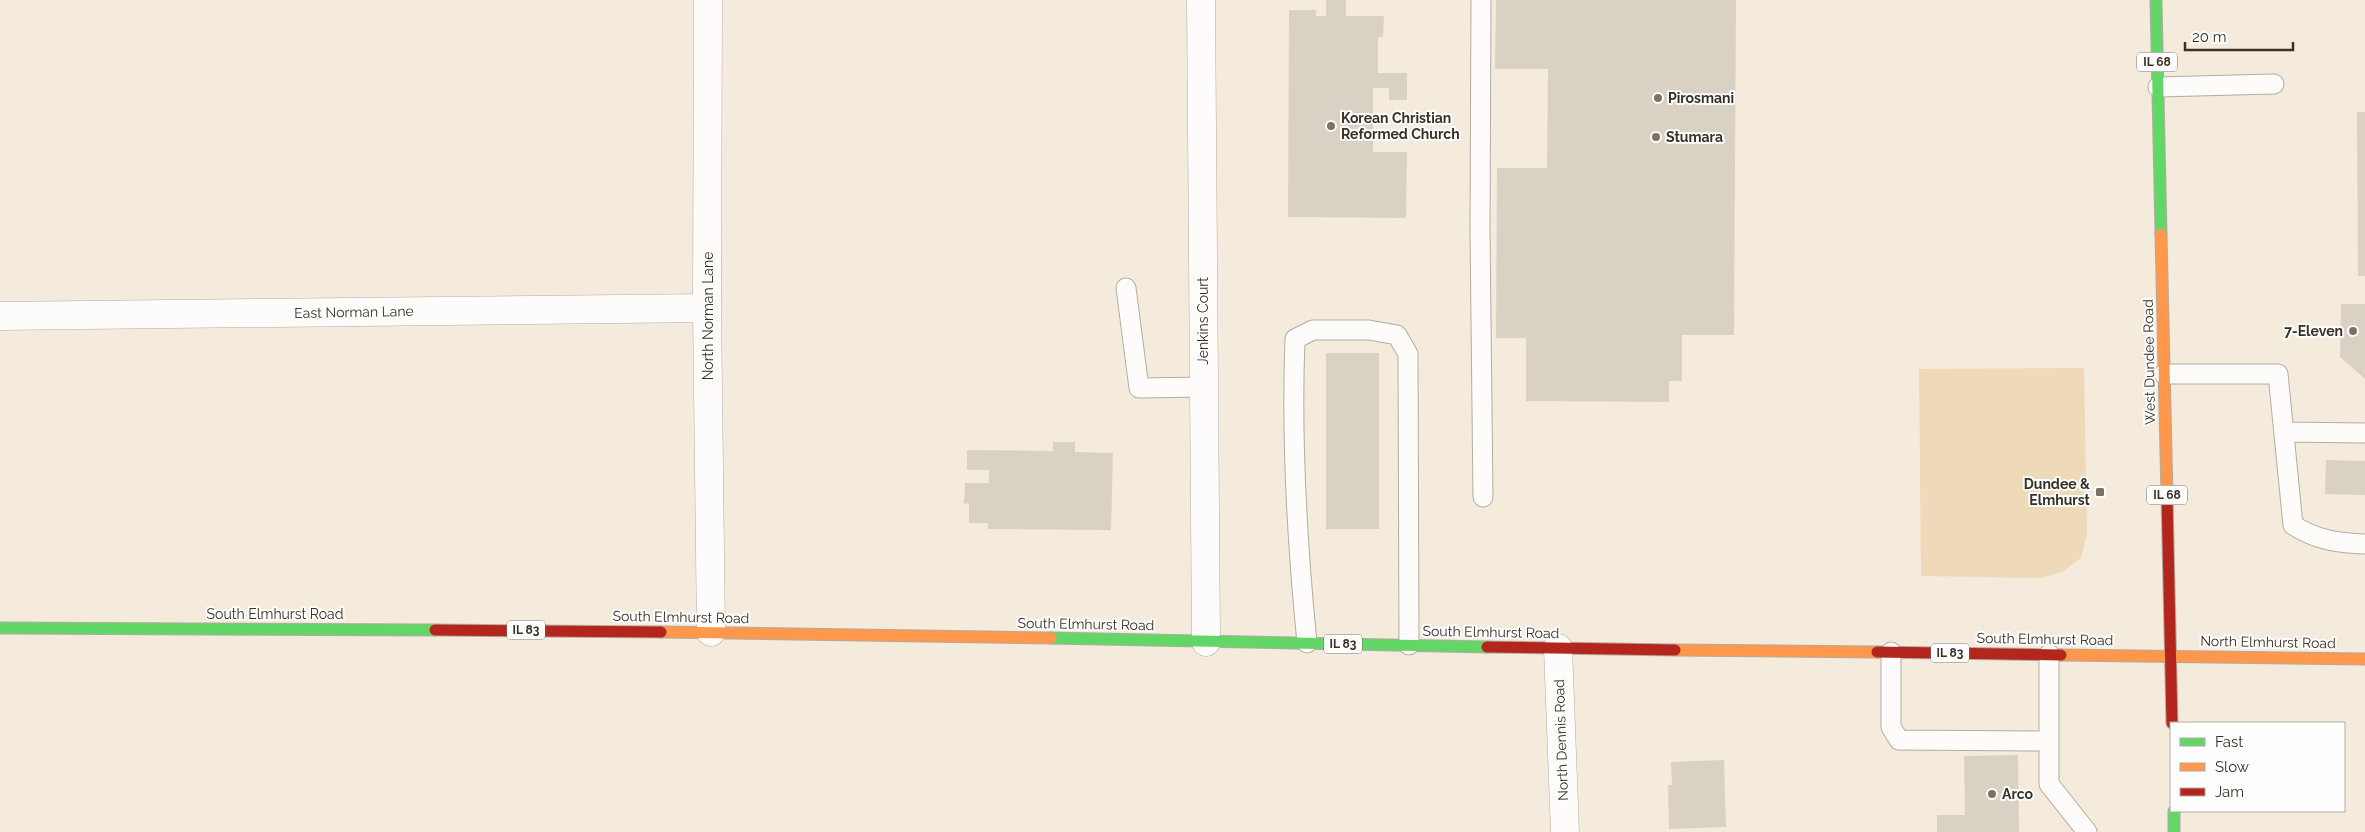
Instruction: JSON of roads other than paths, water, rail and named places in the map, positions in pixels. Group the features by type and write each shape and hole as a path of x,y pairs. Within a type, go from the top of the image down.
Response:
{"main road":[{"name":"West Dundee Road","path":"2156,0 2172,722"},
{"name":"South Elmhurst Road","path":"0,628 711,632 1558,648 2171,656"},
{"name":"North Elmhurst Road","path":"2171,656 2365,659"},
{"path":"2174,812 2174,832"}],"street":[{"name":"North Norman Lane","path":"708,0 707,308 711,632"},
{"name":"Jenkins Court","path":"1201,0 1206,642"},
{"name":"East Norman Lane","path":"0,316 707,308"},
{"name":"North Dennis Road","path":"1558,648 1565,832"}],"lane":[{"path":"1481,0 1480,231 1483,497"},
{"path":"2158,87 2274,84"},
{"path":"1126,288 1140,388 1204,387"},
{"path":"1307,643 1298,548 1292,398 1295,339 1313,330 1369,330 1397,334 1408,354 1409,645"},
{"path":"2164,374 2278,374 2293,526 2308,535 2338,543 2365,544"},
{"path":"2284,432 2365,433"},
{"path":"1891,652 1891,727 1899,740 2049,741"},
{"path":"2049,654 2049,784 2087,832"}],"place":[{"name":"Pirosmani","path":"1658,98"},
{"name":"Korean Christian Reformed Church","path":"1331,126"},
{"name":"Stumara","path":"1656,137"},
{"name":"7-Eleven","path":"2353,331"},
{"name":"Dundee & Elmhurst","path":"2100,492"},
{"name":"Arco","path":"1992,794"}]}
